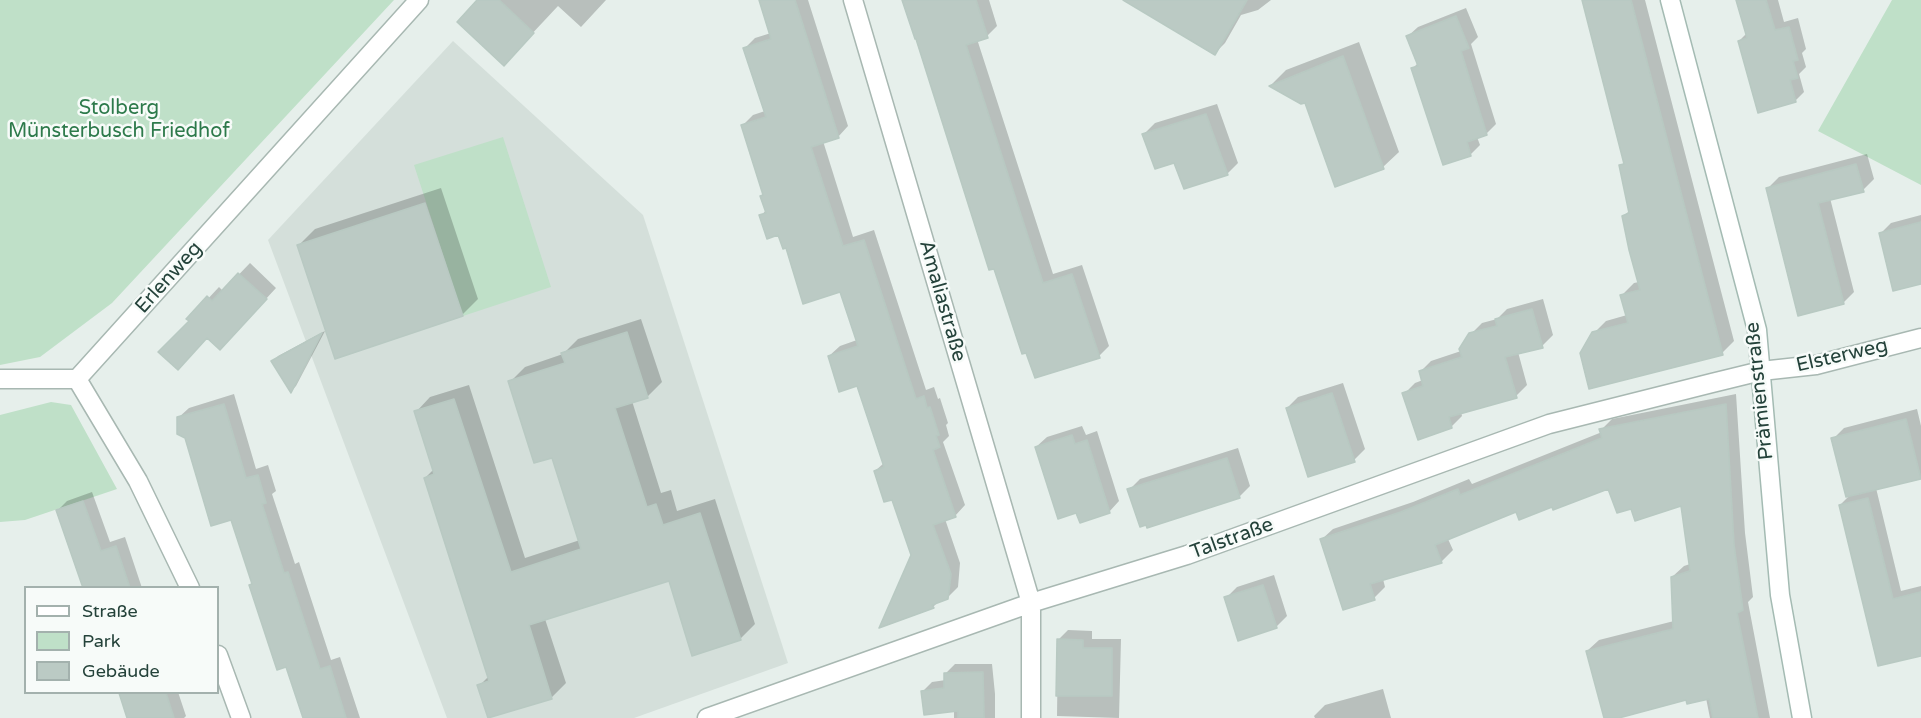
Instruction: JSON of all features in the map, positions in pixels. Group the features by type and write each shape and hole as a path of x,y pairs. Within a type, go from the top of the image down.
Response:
{"street":[{"name":"Erlenweg","path":"77,379 419,0"},
{"name":"Amaliastraße","path":"853,0 1031,603 1031,718"},
{"name":"Prämienstraße","path":"1670,0 1755,321 1780,595 1802,718"},
{"name":"Elsterweg","path":"1761,371 1816,365 1921,338"},
{"name":"Talstraße","path":"707,718 1031,603 1187,555 1549,424 1761,371"},
{"path":"0,379 77,379 138,481 189,586"},
{"path":"219,658 241,718"}],"shaded area":[{"path":"453,41 643,215 788,663 634,718 447,718 268,240"}],"green space":[{"name":"Stolberg Münsterbusch Friedhof","path":"0,0 394,0 112,303 40,357 0,365"},
{"path":"1892,0 1921,0 1921,185 1818,131"},
{"path":"503,137 551,287 463,316 414,165"},
{"path":"51,402 71,405 117,489 25,520 0,522 0,415"}],"building":[{"path":"477,0 499,0 534,33 504,66 457,22"},
{"path":"759,0 795,0 839,138 811,147 843,246 864,240 916,399 924,396 927,408 930,407 939,435 936,436 940,447 933,450 956,517 933,525 951,574 948,599 932,605 934,608 879,628 911,555 892,500 884,502 874,471 884,467 857,386 839,392 828,356 858,346 840,292 803,304 786,248 783,249 778,235 767,239 759,215 766,213 760,196 763,195 741,125 766,117 743,48 771,39"},
{"path":"902,0 976,0 988,38 966,45 1043,283 1072,274 1100,358 1035,378 1026,353 1022,354 994,269 989,270"},
{"path":"1123,0 1247,0 1215,55"},
{"path":"1582,0 1631,0 1723,355 1589,389 1580,353 1592,332 1628,323 1620,295 1640,290 1622,216 1629,213 1619,165 1624,164"},
{"path":"1736,0 1766,0 1775,30 1789,27 1798,60 1793,61 1798,78 1790,80 1796,102 1758,113 1738,41 1747,38"},
{"path":"1456,16 1469,48 1461,51 1487,135 1467,142 1471,156 1443,165 1411,68 1418,66 1406,36"},
{"path":"1343,56 1384,169 1335,187 1305,103 1301,104 1269,86"},
{"path":"1206,114 1228,175 1184,189 1174,163 1155,169 1142,134"},
{"path":"1856,164 1864,192 1818,203 1844,304 1798,316 1766,188"},
{"path":"425,203 463,316 335,359 297,245"},
{"path":"1921,222 1921,284 1893,291 1879,233"},
{"path":"238,273 267,299 220,350 207,338 178,370 158,352 189,321 186,319 207,296 212,301"},
{"path":"1532,309 1543,348 1505,357 1517,398 1449,417 1452,428 1418,440 1402,393 1423,386 1419,371 1462,357 1459,349 1469,333 1497,326 1495,319"},
{"path":"627,332 648,398 615,408 647,507 656,504 663,525 700,513 741,640 692,656 669,581 529,625 552,699 488,718 477,685 489,681 424,478 434,474 414,411 454,399 511,572 581,549 552,458 534,463 508,381 565,363 561,353"},
{"path":"322,333 291,393 271,361"},
{"path":"1332,393 1355,462 1308,477 1286,408"},
{"path":"224,404 246,478 258,475 266,503 262,504 284,573 288,572 320,669 330,666 346,718 303,718 286,667 277,670 249,585 252,584 231,520 211,526 185,438 177,434 177,417"},
{"path":"1726,404 1734,545 1743,610 1737,613 1758,718 1713,718 1709,699 1687,704 1686,700 1619,718 1604,718 1586,651 1673,629 1671,577 1690,571 1681,506 1635,521 1631,509 1617,513 1608,489 1519,520 1516,512 1435,545 1442,563 1370,584 1375,600 1343,610 1320,539 1401,512 1458,489 1460,495 1602,438 1599,429"},
{"path":"1906,419 1921,479 1846,497 1831,438"},
{"path":"1072,435 1075,444 1087,440 1110,513 1080,523 1076,513 1058,519 1035,447"},
{"path":"1227,458 1240,498 1147,528 1146,525 1140,527 1127,489"},
{"path":"1868,498 1893,599 1921,592 1921,656 1878,666 1839,505"},
{"path":"83,501 101,551 116,546 129,586 82,586 56,510"},
{"path":"1263,585 1277,628 1238,641 1224,597"},
{"path":"1057,639 1083,640 1083,648 1112,648 1112,696 1056,696"},
{"path":"983,672 984,718 958,718 958,711 924,715 921,691 944,688 944,673"},
{"path":"119,694 166,694 174,718 127,718"}]}
